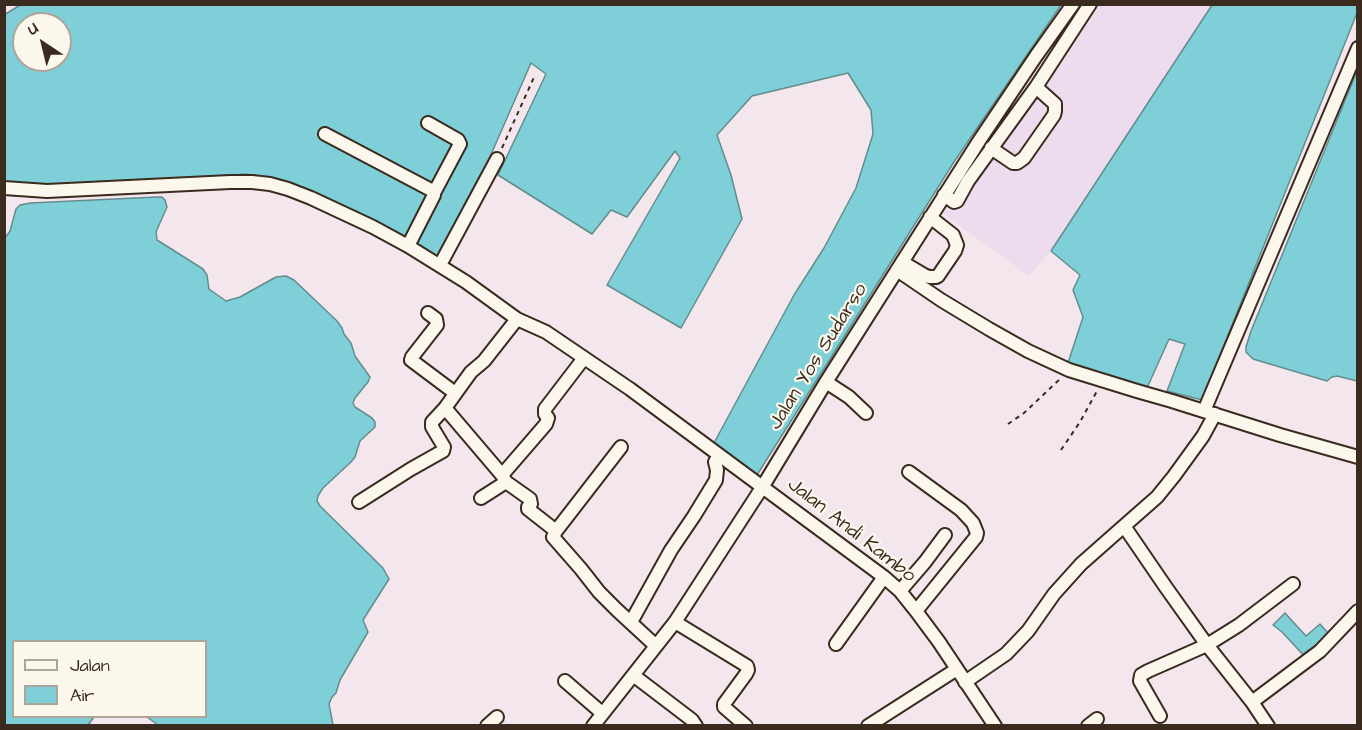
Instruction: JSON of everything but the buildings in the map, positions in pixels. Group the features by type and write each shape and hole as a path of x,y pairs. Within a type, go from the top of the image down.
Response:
{"street":[{"name":"Jalan Yos Sudarso","path":"593,726 675,622 763,486 944,195 1029,65 1073,4"},
{"path":"944,195 954,202 957,201 991,147 1036,87 1090,4"},
{"path":"965,682 1006,654 1028,631 1054,594 1081,564 1157,496 1203,436 1209,413 1358,48"},
{"path":"991,147 1013,163 1024,158 1055,111 1055,104 1036,87"},
{"path":"408,246 460,144 458,140 429,123"},
{"path":"326,134 434,193"},
{"path":"440,265 497,159"},
{"name":"Jalan Andi Kambo","path":"4,188 47,191 230,182 270,184 311,198 408,246 440,265 517,319 546,332 630,389 884,577 900,591 916,611 995,726"},
{"path":"899,266 929,277 936,277 955,251 957,245 953,235 930,217"},
{"path":"899,266 941,300 1028,351 1070,370 1358,457"},
{"path":"428,313 436,319 437,325 411,360 455,393"},
{"path":"359,502 443,451 444,447 432,422 471,372 484,362 517,319"},
{"path":"481,498 504,479 546,424 548,418 545,409 584,358"},
{"path":"826,382 849,397 866,413"},
{"path":"445,408 504,479 530,499 531,504 528,509 556,531"},
{"path":"621,447 553,537 616,610 656,646"},
{"path":"631,622 671,550 716,480 715,462 719,455"},
{"path":"909,472 961,510 973,523 977,533 916,611"},
{"path":"1124,526 1207,645 1268,726"},
{"path":"900,591 945,535"},
{"path":"836,644 884,577"},
{"path":"1160,716 1140,681 1141,675 1207,645 1239,625 1293,584"},
{"path":"1252,702 1320,651 1357,611"},
{"path":"675,622 747,666 746,674 723,704 746,726"},
{"path":"868,726 957,669"},
{"path":"633,675 692,720 696,726"},
{"path":"565,681 602,713"},
{"path":"487,726 497,717"}],"path":[{"path":"497,159 536,75"},
{"path":"1008,424 1024,413 1070,370"},
{"path":"1061,450 1103,381"}],"shaded area":[{"path":"1080,5 1212,5 1051,251 1029,276 943,214"}],"water":[{"path":"22,4 1061,5 954,162 757,475 714,443 794,295 824,248 856,188 873,134 871,110 848,73 752,96 717,135 731,175 742,219 681,328 607,285 680,158 675,151 627,217 611,210 592,234 498,175 546,74 531,63 489,159 438,257 344,207 289,182 246,174 155,181 14,185 5,182 4,15"},
{"path":"1212,5 1357,5 1357,13 1202,400 1167,391 1185,344 1169,339 1147,388 1067,366 1083,317 1073,290 1080,275 1051,251"},
{"path":"1357,71 1357,381 1337,376 1327,381 1253,359 1246,352 1246,347"},
{"path":"162,197 167,207 156,232 157,240 203,269 207,275 209,289 226,301 240,297 276,277 286,276 294,280 337,321 351,343 355,356 370,377 353,403 355,407 372,418 375,427 360,441 351,462 323,488 317,501 383,568 389,579 363,620 368,632 329,704 333,725 158,725 148,718 207,718 207,640 12,640 12,718 93,718 88,725 5,725 5,238 10,231 16,209 20,205"},
{"path":"1285,613 1306,636 1320,624 1329,634 1320,642 1322,646 1307,659 1273,625"}]}
